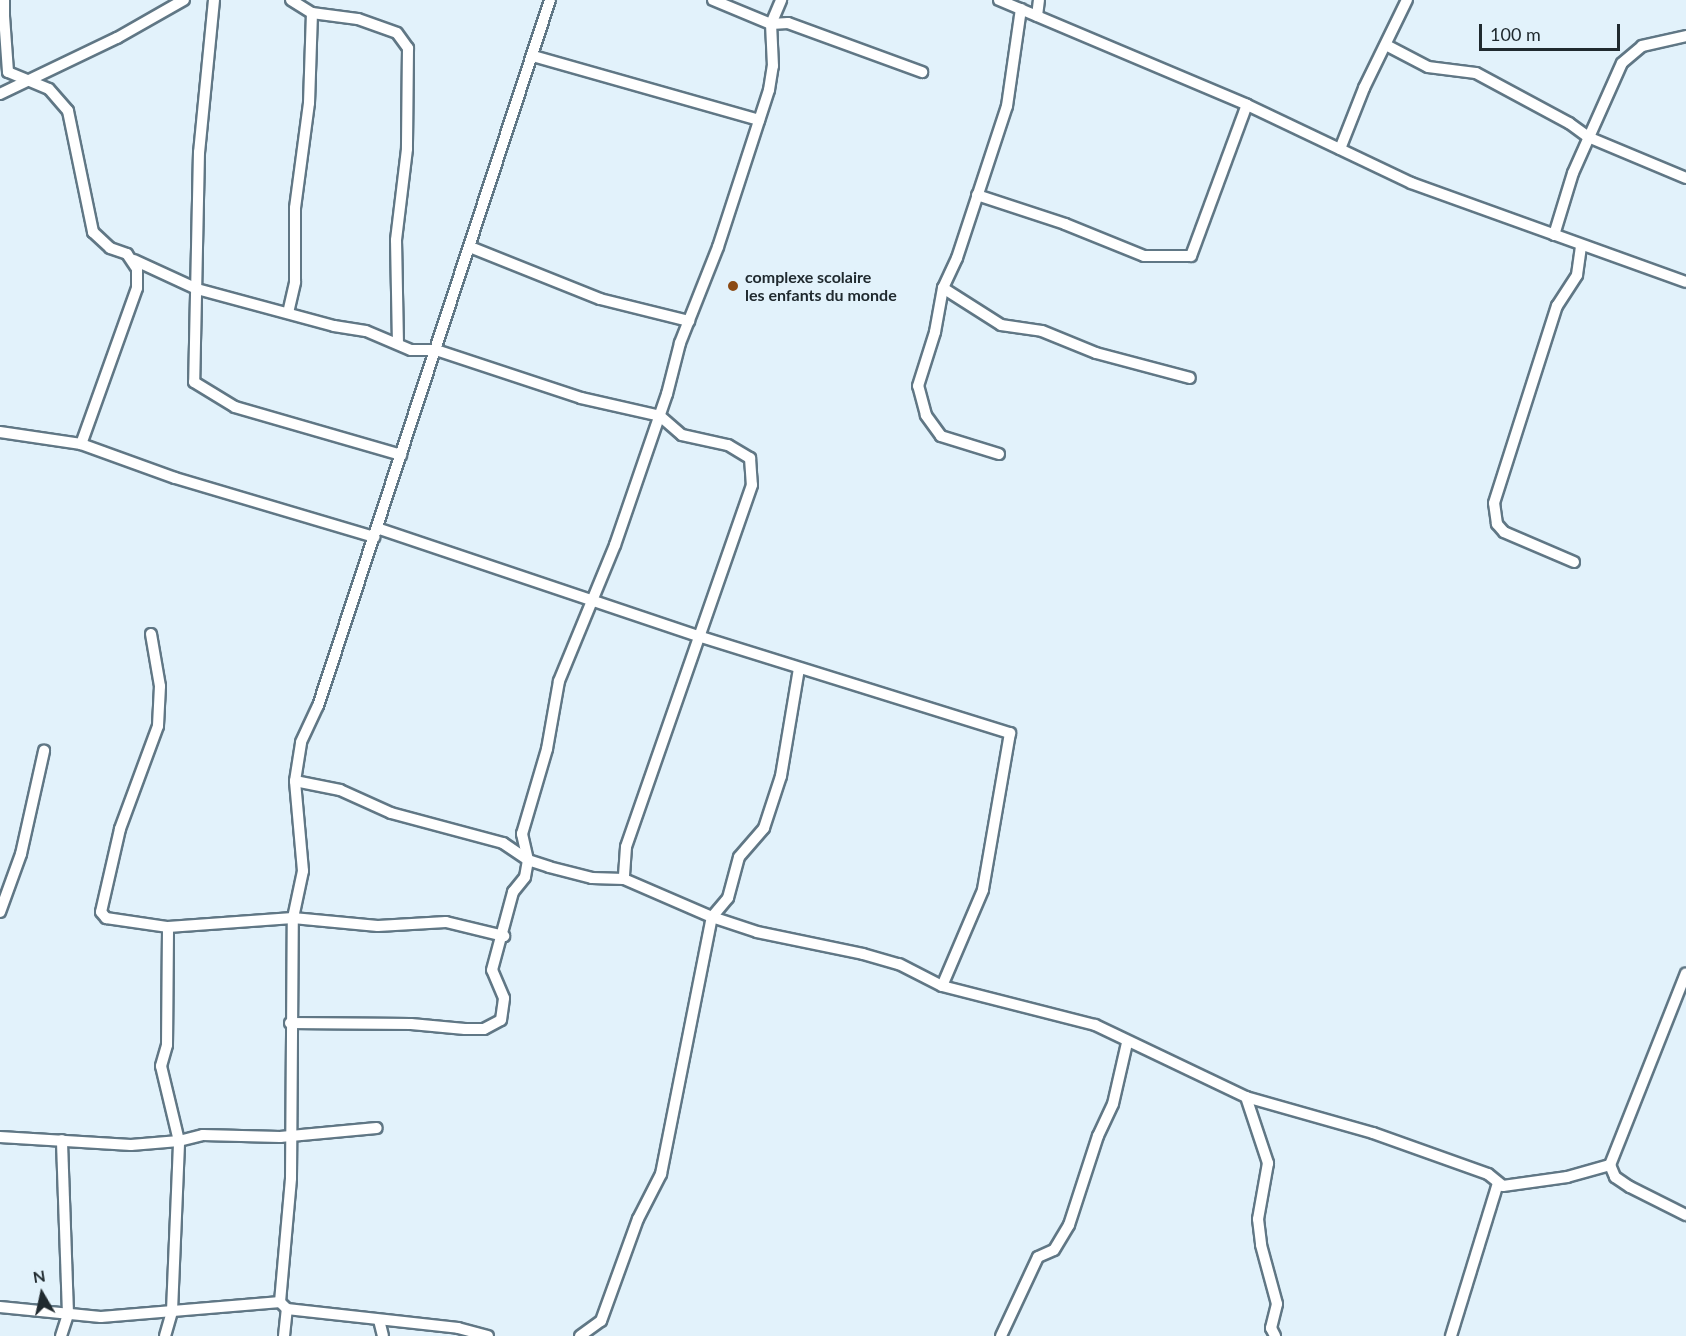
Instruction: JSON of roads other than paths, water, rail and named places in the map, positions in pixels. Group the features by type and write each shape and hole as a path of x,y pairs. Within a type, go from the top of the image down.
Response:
{"street":[{"path":"4,0 2,16 5,65 8,72 23,82 49,89 68,111 93,232 110,248 197,289 366,331 411,350 436,351 581,398 660,416 682,435 736,448 753,465 752,484 725,570 698,636 626,847 624,879"},
{"path":"0,94 117,38 184,0"},
{"path":"214,0 199,152 193,377 197,387 235,407 401,455"},
{"path":"291,0 312,13 378,25 403,36 408,48 407,149 396,240 398,343"},
{"path":"284,1336 293,918 303,871 295,781 301,742 318,706 550,0"},
{"path":"713,0 771,24 788,23 922,72"},
{"path":"290,1023 411,1024 465,1029 492,1026 501,1020 504,998 492,970 504,936 513,892 525,877 528,860 522,834 547,749 560,681 591,597 615,545 660,416 689,321 718,247 774,66 771,24 782,0"},
{"path":"999,0 1247,105 1411,183 1686,282"},
{"path":"1037,16 1039,0"},
{"path":"1340,149 1407,0"},
{"path":"999,454 951,441 941,436 926,415 918,386 919,375 935,332 943,288 957,258 1007,106 1021,9"},
{"path":"288,313 295,282 295,208 309,103 312,13"},
{"path":"1554,235 1588,137 1622,63 1642,46 1686,36"},
{"path":"1386,45 1428,67 1476,73 1569,123 1588,137 1686,178"},
{"path":"533,56 759,120"},
{"path":"977,195 1065,224 1144,256 1191,256 1247,105"},
{"path":"1574,562 1504,532 1497,524 1494,503 1557,306 1577,274 1581,245"},
{"path":"470,247 600,299 689,321"},
{"path":"81,444 137,288 134,260"},
{"path":"943,288 1000,325 1042,331 1096,353 1190,378"},
{"path":"0,432 81,444 175,478 375,533 591,597 698,636 1010,733 983,890 942,986"},
{"path":"151,634 160,686 158,726 120,829 101,912 106,918 168,927 293,918 378,926 446,922 504,936"},
{"path":"580,1336 601,1321 638,1219 661,1174 712,917 728,898 739,857 764,828 781,776 800,669"},
{"path":"0,912 21,854 44,751"},
{"path":"295,781 340,790 391,813 503,843 528,860 592,878 624,879 712,917 757,933 899,964 942,986 1095,1025 1127,1043 1246,1097 1373,1133 1488,1174 1498,1183 1513,1186 1610,1165"},
{"path":"165,1336 172,1311 179,1141 161,1066 167,1045 168,927"},
{"path":"1686,974 1610,1165 1615,1176 1630,1187 1686,1215"},
{"path":"1001,1336 1038,1257 1054,1250 1069,1225 1098,1136 1113,1104 1127,1043"},
{"path":"1246,1097 1268,1163 1258,1219 1261,1245 1277,1304 1271,1328 1275,1336"},
{"path":"0,1137 131,1145 179,1141 203,1135 290,1136 377,1128"},
{"path":"61,1336 68,1314 62,1140"},
{"path":"1451,1336 1498,1183"},
{"path":"0,1307 101,1317 284,1306 458,1329 488,1336"},
{"path":"379,1320 382,1336"}],"place":[{"name":"complexe scolaire les enfants du monde","path":"733,286"}]}
